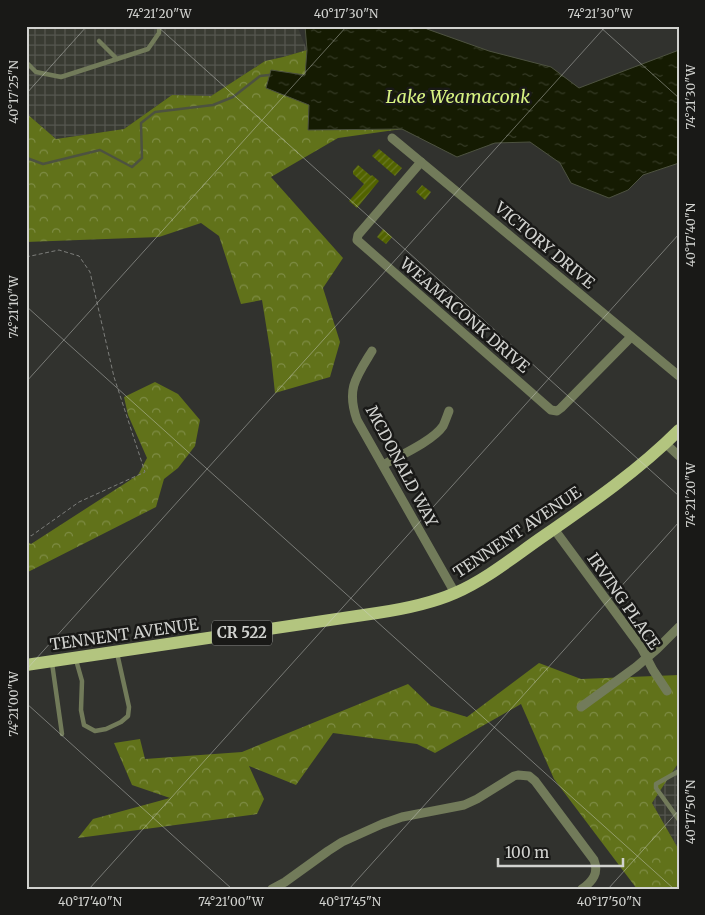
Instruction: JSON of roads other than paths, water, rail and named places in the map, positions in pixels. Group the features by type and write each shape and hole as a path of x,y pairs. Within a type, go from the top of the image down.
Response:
{"main road":[{"name":"TENNENT AVENUE","path":"26,665 411,608 434,602 474,584 493,572 626,476 679,430"}],"street":[{"name":"VICTORY DRIVE","path":"392,138 679,376"},
{"name":"WEAMACONK DRIVE","path":"421,162 358,235 357,240 551,410 554,411 561,408 631,337"},
{"name":"MCDONALD WAY","path":"372,351 355,380 352,401 354,410 455,593"},
{"path":"383,465 428,440 443,425 449,411"},
{"path":"665,443 679,456"},
{"name":"IRVING PLACE","path":"554,529 641,647 667,691"},
{"path":"581,708 647,659 679,627"},
{"path":"272,889 285,882 328,851 361,833 402,818 464,805 514,776 522,774 533,779 594,860 596,871 592,881 582,889"}],"lane":[{"path":"26,62 36,72 61,78 148,49 159,33 159,26"},
{"path":"99,41 117,59"},
{"path":"76,658 82,680 81,710 84,725 95,731 106,729 128,716 129,707 117,652"},
{"path":"52,661 62,734"},
{"path":"679,771 656,784 656,788 679,820"}],"water":[{"name":"Lake Weamaconk","path":"305,26 423,26 489,51 551,67 579,88 679,50 679,163 643,175 628,190 609,198 571,183 560,163 530,142 495,143 457,157 402,129 308,130 309,105 266,88 271,70 305,75 307,50"}],"waterway":[{"path":"26,160 27,158 43,164 100,150 132,167 142,158 141,123 155,112 213,105 233,97 260,76 269,75"}]}
